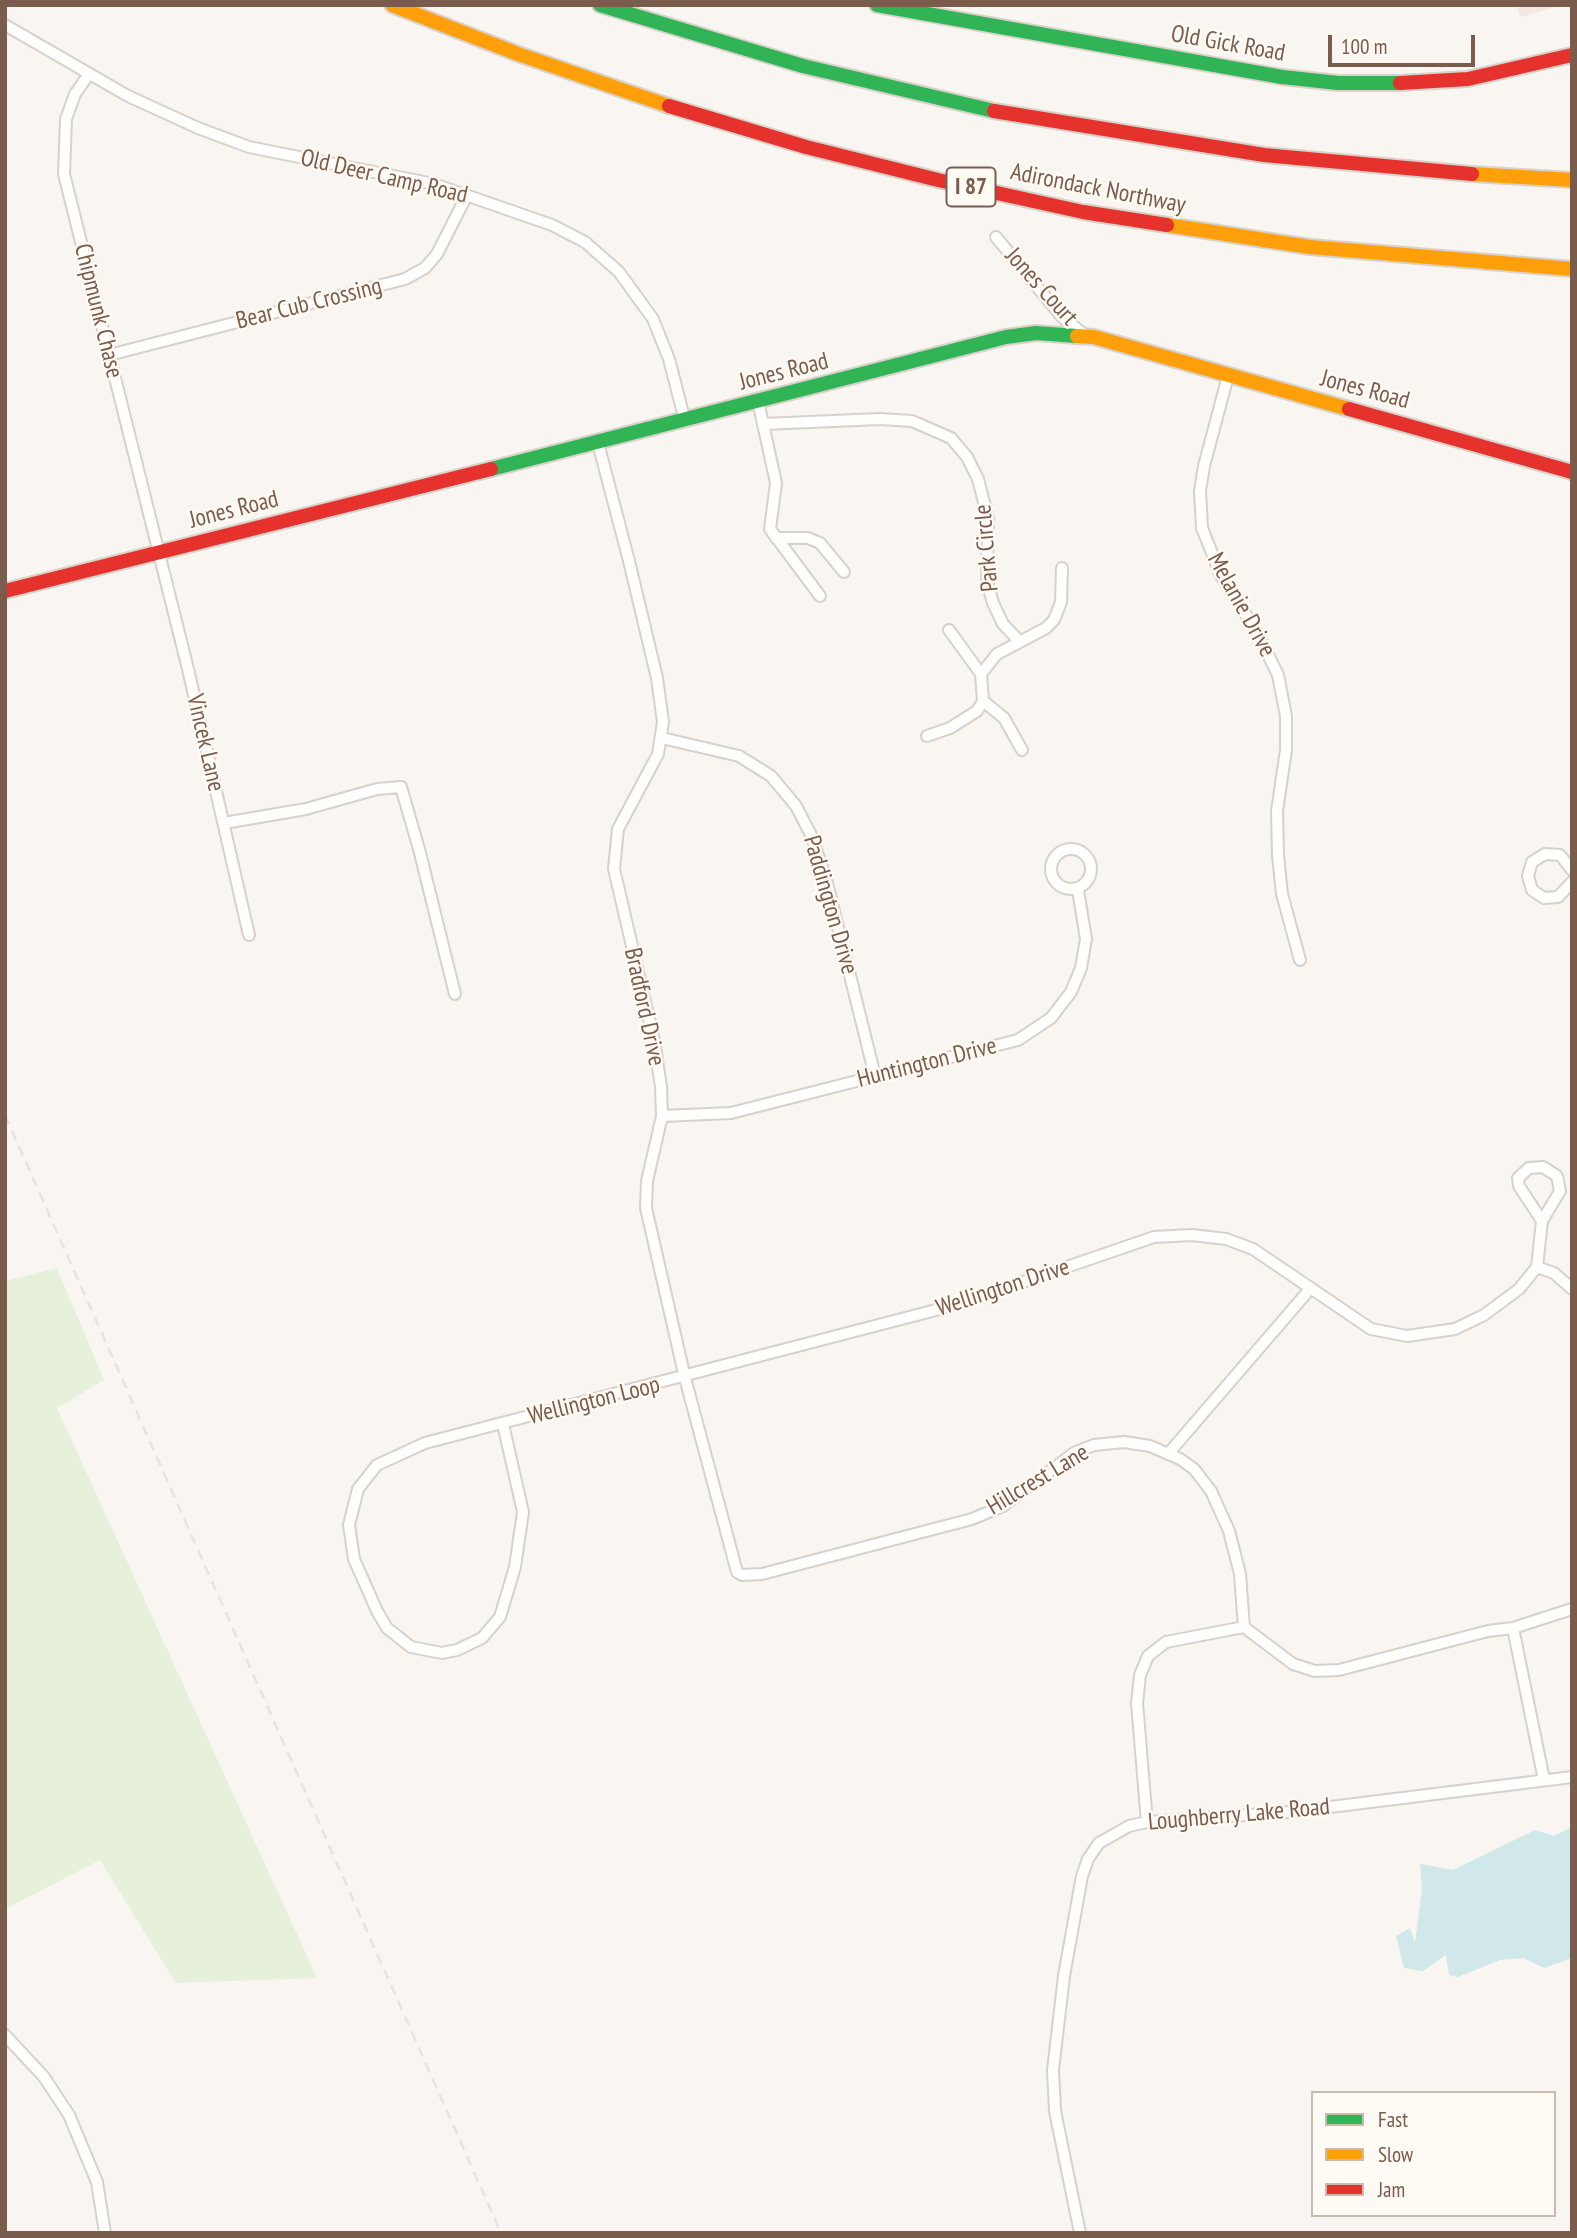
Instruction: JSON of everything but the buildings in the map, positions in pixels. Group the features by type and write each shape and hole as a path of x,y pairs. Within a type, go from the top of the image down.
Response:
{"main road":[{"name":"Adirondack Northway","path":"392,5 518,54 670,106 806,147 1017,197 1096,214 1310,247 1496,265 1572,269"},
{"path":"600,5 803,66 1004,113 1264,155 1407,170 1572,180"},
{"name":"Old Gick Road","path":"877,5 1282,77 1338,83 1412,83 1468,79 1572,55"},
{"name":"Jones Road","path":"5,591 685,421 1006,337 1036,333 1086,336 1572,472"}],"street":[{"name":"Old Deer Camp Road","path":"5,25 140,101 249,147 434,184 563,231 596,250 620,272 662,337 685,421"},
{"name":"Chipmunk Chase","path":"89,74 75,94 66,119 64,174 158,552"},
{"name":"Bear Cub Crossing","path":"108,355 405,279 425,268 437,254 467,195"},
{"name":"Jones Court","path":"996,237 1062,317 1086,336"},
{"name":"Melanie Drive","path":"1228,376 1204,466 1200,491 1202,528 1221,576 1257,632 1278,675 1286,716 1286,750 1277,811 1278,856 1282,894 1300,960"},
{"path":"758,401 776,483 769,522 776,538 821,597"},
{"name":"Park Circle","path":"763,425 880,419 912,421 951,438 967,457 987,509 988,582 992,603 1003,624 1018,641"},
{"name":"Bradford Drive","path":"598,443 657,678 663,713 658,754 618,830 614,869 654,1040 661,1087 662,1116 647,1181 646,1208 685,1378 732,1560 737,1572 742,1575"},
{"path":"776,538 808,538 820,543 844,572"},
{"name":"Vincek Lane","path":"158,552 249,935"},
{"path":"981,674 990,660 1018,641 1046,628 1058,614 1062,568"},
{"path":"926,736 950,728 978,711 982,701 981,674 949,630"},
{"path":"982,701 1004,718 1022,750"},
{"name":"Paddington Drive","path":"662,738 739,756 771,776 796,806 811,835 825,875 874,1076"},
{"path":"223,823 306,809 377,789 401,787 455,994"},
{"path":"1572,870 1560,855 1545,854 1532,862 1528,876 1532,890 1544,898 1559,897 1572,882"},
{"name":"Huntington Drive","path":"662,1116 731,1113 1018,1040 1051,1018 1071,992 1086,939 1078,890"},
{"path":"1542,1221 1519,1186 1518,1178 1529,1168 1548,1168 1557,1176 1560,1191 1542,1221 1537,1268 1554,1273 1572,1289"},
{"name":"Wellington Drive","path":"685,1378 959,1304 1154,1237 1192,1235 1226,1239 1269,1258 1371,1329 1407,1336 1455,1329 1485,1315 1519,1289 1537,1268"},
{"path":"1168,1454 1310,1289"},
{"name":"Wellington Loop","path":"503,1424 685,1378"},
{"path":"503,1424 523,1512 514,1567 500,1617 482,1638 457,1650 434,1652 411,1647 387,1628 354,1559 349,1525 358,1489 377,1465 392,1456 425,1443 503,1424"},
{"name":"Hillcrest Lane","path":"742,1575 762,1574 992,1511 1062,1460 1094,1445 1124,1443 1150,1446 1194,1469 1220,1508 1240,1574 1244,1627"},
{"path":"1147,1822 1137,1703 1140,1675 1148,1656 1167,1642 1244,1627 1277,1654 1315,1671 1339,1670 1513,1628 1572,1609"},
{"path":"1513,1628 1544,1780"},
{"name":"Loughberry Lake Road","path":"1080,2233 1052,2088 1064,1976 1088,1858 1099,1843 1112,1833 1147,1822 1290,1812 1572,1777"},
{"path":"5,2035 44,2077 69,2115 97,2182 105,2233"}],"shaded area":[{"path":"1517,5 1563,5 1520,17"}],"green space":[{"path":"57,1268 104,1380 57,1408 317,1978 176,1983 100,1860 5,1909 5,1281"}],"water":[{"path":"1572,1827 1572,1958 1544,1968 1523,1958 1500,1960 1458,1977 1449,1975 1446,1955 1423,1971 1404,1968 1396,1936 1410,1928 1415,1943 1422,1889 1420,1864 1453,1870 1535,1830 1554,1836"}],"railway":[{"path":"5,1115 501,2233"}],"traffic: fast":[{"path":"600,5 803,66 994,111"},
{"path":"877,5 1282,77 1338,83 1400,83"},
{"path":"491,469 1006,337 1036,333 1077,336"}],"traffic: slow":[{"path":"392,5 518,54 669,106"},
{"path":"1472,174 1572,180"},
{"path":"1167,225 1310,247 1572,269"},
{"path":"1077,336 1094,337 1349,409"}],"traffic: jam":[{"path":"1400,83 1468,79 1572,55"},
{"path":"669,106 806,147 938,180 1083,212 1167,225"},
{"path":"994,111 1264,155 1472,174"},
{"path":"1349,409 1572,472"},
{"path":"5,591 491,469"}]}
